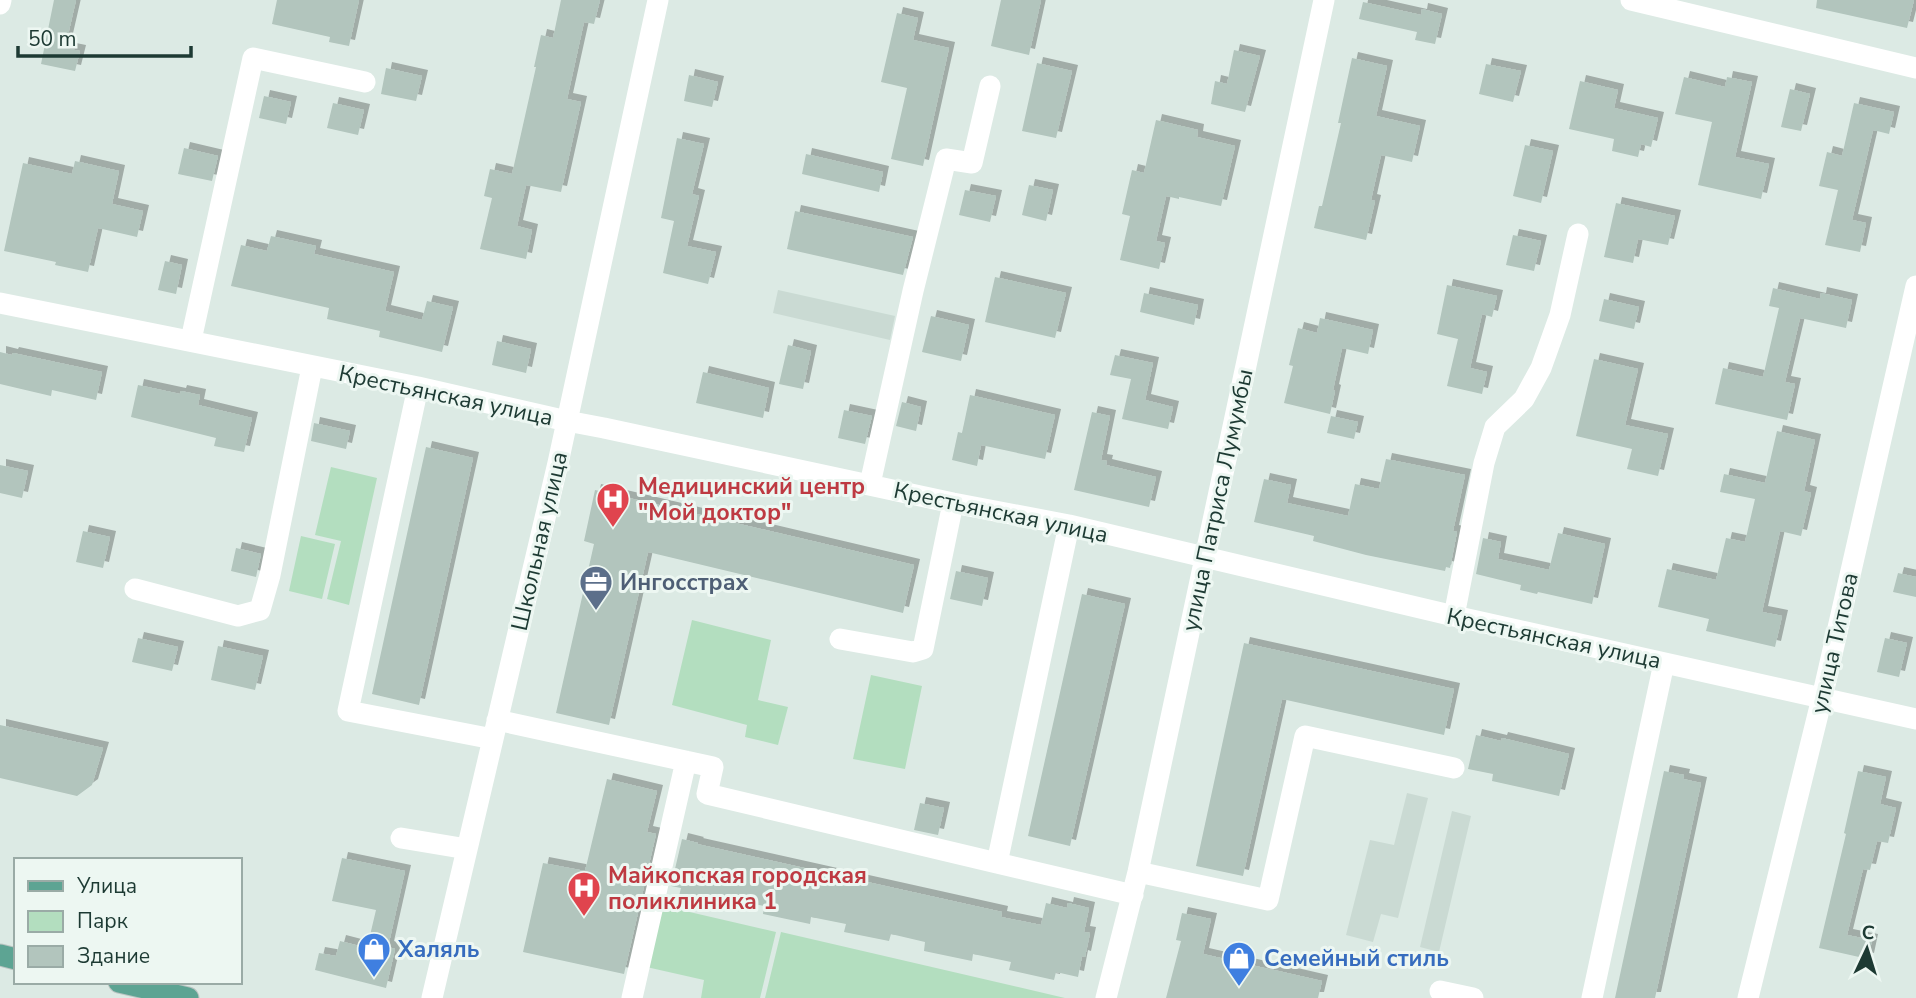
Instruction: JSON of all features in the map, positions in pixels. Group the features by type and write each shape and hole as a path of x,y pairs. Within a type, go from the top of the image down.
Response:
{"main road":[{"path":"128,984 188,998"}],"street":[{"name":"Школьная улица","path":"432,998 567,421 658,0"},
{"name":"улица Патриса Лумумбы","path":"1106,998 1133,895 1324,0"},
{"path":"1631,0 1916,68"},
{"path":"191,341 253,58 365,82"},
{"path":"870,485 913,291 946,159 972,163 990,86"},
{"path":"1454,616 1484,463 1495,427 1524,399 1541,368 1560,315 1578,234"},
{"name":"улица Титова","path":"1748,998 1822,698 1916,286"},
{"name":"Крестьянская улица","path":"0,303 418,387 953,503 1069,525 1454,616 1916,719"},
{"path":"135,589 238,616 260,610 270,575 312,367"},
{"path":"418,387 348,711 495,730 713,767 707,794 1133,895"},
{"path":"840,639 913,652 923,649 953,503"},
{"path":"998,863 1069,525"},
{"path":"1591,998 1664,663"},
{"path":"1138,872 1268,900 1305,736 1454,768"},
{"path":"632,998 686,761"},
{"path":"401,838 467,849"},
{"path":"1440,991 1473,998"}],"shaded area":[{"path":"778,290 895,316 890,340 773,313"},
{"path":"1407,793 1428,798 1398,918 1381,914 1373,942 1346,935 1370,840 1394,845"},
{"path":"1452,811 1471,816 1439,952 1420,947"}],"green space":[{"path":"331,467 377,478 349,605 327,599 341,541 315,535"},
{"path":"301,536 335,544 322,599 289,591"},
{"path":"692,620 771,640 758,700 788,707 778,745 745,737 747,725 672,705"},
{"path":"871,675 922,686 905,769 853,759"},
{"path":"655,904 776,932 760,998 701,998 704,980 642,966"},
{"path":"781,932 1065,998 765,998"}],"building":[{"path":"54,0 76,0 65,48 80,51 75,71 41,64"},
{"path":"277,0 359,0 349,46 329,42 330,37 272,24"},
{"path":"561,0 600,0 594,24 584,22 567,99 581,102 561,192 526,185 517,226 532,230 526,259 480,249 492,198 484,196 490,169 512,174 541,35 553,38"},
{"path":"1001,0 1041,0 1029,55 991,46"},
{"path":"1817,0 1914,0 1907,28 1816,8"},
{"path":"1363,2 1421,15 1422,9 1442,14 1435,44 1415,40 1417,32 1359,19"},
{"path":"897,13 918,18 913,40 949,48 923,166 891,159 907,88 881,82"},
{"path":"1234,50 1260,56 1245,112 1211,104 1215,81 1227,84"},
{"path":"1352,58 1387,66 1376,116 1420,126 1412,162 1381,155 1366,240 1314,228 1319,206 1322,206 1341,123 1338,123"},
{"path":"1037,63 1072,71 1056,138 1022,131"},
{"path":"1486,64 1521,71 1513,102 1479,94"},
{"path":"386,68 422,76 416,101 381,94"},
{"path":"689,75 718,82 712,107 684,101"},
{"path":"1684,77 1725,87 1727,77 1752,82 1735,157 1769,164 1761,199 1698,185 1712,122 1675,114"},
{"path":"1580,81 1618,90 1614,108 1658,118 1651,147 1641,144 1638,157 1612,151 1614,139 1569,129"},
{"path":"1790,89 1810,94 1801,131 1781,127"},
{"path":"264,96 291,102 286,124 259,118"},
{"path":"333,103 364,110 358,135 327,128"},
{"path":"1854,103 1894,112 1889,134 1873,130 1852,220 1866,223 1860,252 1825,245 1838,190 1819,186 1827,152 1842,156"},
{"path":"1156,120 1198,130 1197,137 1235,146 1221,206 1166,196 1156,241 1165,243 1159,269 1120,260 1130,216 1122,214 1132,170 1144,173"},
{"path":"677,138 704,144 692,194 699,196 687,246 716,252 708,284 663,273 674,221 661,218"},
{"path":"1525,145 1553,151 1541,203 1513,196"},
{"path":"184,148 218,156 212,181 178,174"},
{"path":"806,154 883,172 879,192 802,174"},
{"path":"75,161 119,171 112,204 143,211 137,237 98,228 88,272 4,251 23,163 72,174"},
{"path":"1029,185 1053,190 1046,221 1022,215"},
{"path":"965,190 996,196 990,222 959,215"},
{"path":"1616,203 1675,216 1668,245 1638,239 1633,263 1604,257"},
{"path":"795,211 913,237 903,275 787,249"},
{"path":"1513,235 1541,241 1534,271 1506,265"},
{"path":"271,236 316,246 314,254 394,272 385,311 422,320 427,301 453,307 442,352 379,337 380,331 327,319 329,308 231,286 241,245 267,251"},
{"path":"165,261 182,265 176,294 158,290"},
{"path":"995,277 1066,293 1055,338 985,322"},
{"path":"1447,285 1497,296 1492,317 1482,314 1470,368 1487,372 1482,394 1447,386 1458,339 1437,334"},
{"path":"1773,288 1820,299 1821,293 1852,300 1846,328 1800,318 1785,382 1795,384 1787,420 1715,404 1723,368 1763,377 1779,308 1769,306"},
{"path":"1144,293 1198,305 1194,325 1140,312"},
{"path":"1604,299 1639,307 1634,329 1599,321"},
{"path":"931,316 969,325 961,361 922,352"},
{"path":"1320,318 1373,330 1368,354 1342,348 1330,414 1284,403 1298,328 1317,333"},
{"path":"497,341 531,349 526,373 492,365"},
{"path":"788,345 811,351 803,389 779,384"},
{"path":"0,352 102,372 96,400 52,390 51,396 0,384"},
{"path":"1115,355 1153,363 1145,400 1173,407 1168,429 1122,419 1131,379 1110,375"},
{"path":"1594,359 1638,369 1625,425 1668,434 1658,476 1627,469 1632,449 1576,436"},
{"path":"703,372 769,388 763,418 696,403"},
{"path":"138,385 180,394 181,391 200,395 198,405 252,418 244,452 214,446 216,438 131,417"},
{"path":"970,395 1055,415 1045,459 981,445 977,466 952,460 958,432 962,433"},
{"path":"902,402 921,407 916,431 896,426"},
{"path":"844,410 872,416 865,444 838,438"},
{"path":"1092,412 1110,416 1101,460 1107,461 1106,465 1156,477 1149,507 1074,490"},
{"path":"1331,416 1358,422 1354,439 1327,433"},
{"path":"314,423 350,431 346,449 311,441"},
{"path":"1777,431 1815,440 1804,491 1811,493 1801,536 1780,531 1762,612 1782,616 1775,647 1706,631 1709,619 1658,607 1667,569 1716,580 1726,538 1745,542 1755,499 1720,492 1724,474 1765,483"},
{"path":"426,447 473,458 419,705 372,694"},
{"path":"1386,459 1465,475 1453,531 1457,532 1450,568 1446,567 1445,571 1366,555 1313,541 1314,536 1254,522 1264,479 1291,485 1287,503 1348,516 1355,484 1379,489"},
{"path":"0,465 28,471 22,498 0,493"},
{"path":"595,490 914,565 903,613 648,552 609,725 556,713 594,544 584,541"},
{"path":"83,531 110,537 103,568 76,562"},
{"path":"1558,533 1605,544 1592,604 1520,590 1521,585 1476,574 1483,538 1501,542 1498,559 1549,570"},
{"path":"236,548 261,554 256,577 231,571"},
{"path":"956,571 988,578 982,606 950,599"},
{"path":"1898,573 1916,577 1916,597 1893,592"},
{"path":"1082,594 1125,604 1070,846 1028,836"},
{"path":"138,638 178,647 172,671 132,662"},
{"path":"1885,638 1907,643 1899,677 1877,672"},
{"path":"1244,643 1454,689 1444,735 1282,699 1243,876 1196,866"},
{"path":"218,646 263,656 255,690 211,680"},
{"path":"0,725 103,748 92,785 77,796 0,778"},
{"path":"1476,735 1501,741 1502,738 1569,754 1559,796 1492,781 1493,774 1468,769"},
{"path":"1664,771 1684,775 1683,779 1701,783 1655,998 1615,998"},
{"path":"1858,771 1886,777 1880,804 1896,808 1888,843 1877,841 1870,870 1863,869 1847,935 1872,940 1868,959 1819,948"},
{"path":"607,779 657,791 647,832 656,834 624,974 523,952 543,863 585,871"},
{"path":"920,803 944,808 938,835 914,830"},
{"path":"682,839 1002,912 1001,917 1041,925 1046,903 1067,908 1068,903 1089,908 1084,932 1090,933 1085,957 1082,956 1078,977 1056,972 1054,980 1009,970 1011,962 973,954 972,961 924,951 925,942 891,934 889,941 844,932 846,924 811,917 810,924 763,914 764,906 725,898 724,906 679,896 681,888 671,886"},
{"path":"342,858 405,871 388,947 395,949 386,988 315,970 319,953 336,956 340,941 367,948 376,910 332,901"},
{"path":"1182,913 1211,919 1203,954 1322,981 1318,998 1166,998 1181,941 1176,940"}],"place":[{"name":"Медицинский центр \"Мой доктор\"","path":"613,529"},
{"name":"Ингосстрах","path":"596,612"},
{"name":"Майкопская городская поликлиника 1","path":"584,918"},
{"name":"Халяль","path":"374,979"},
{"name":"Семейный стиль","path":"1239,988"}]}
